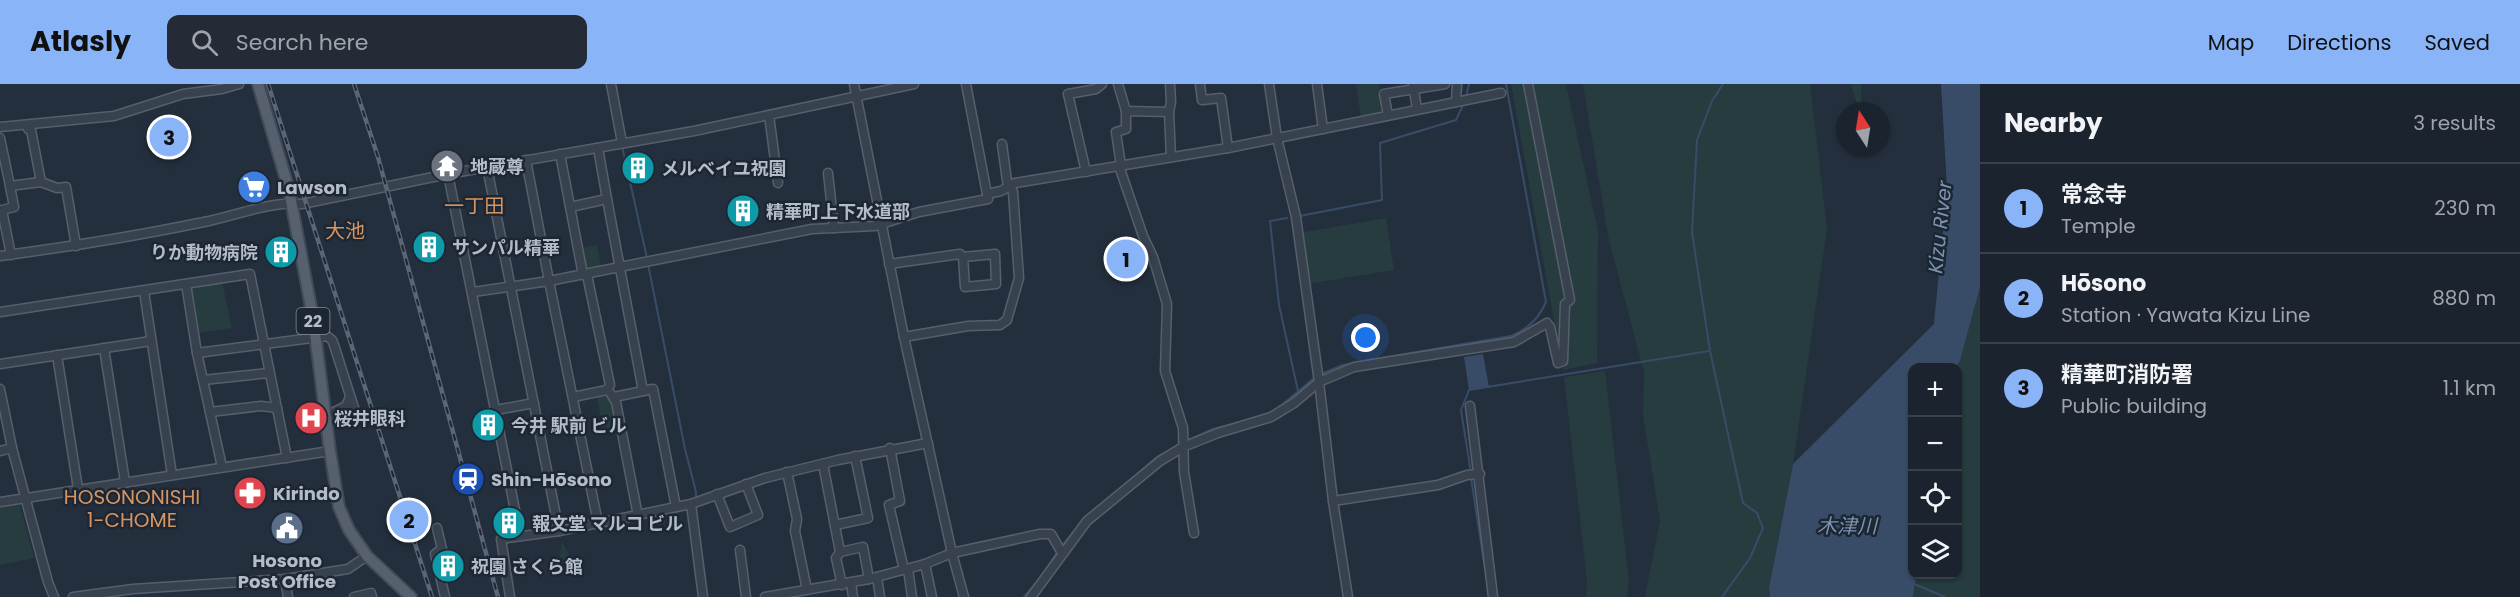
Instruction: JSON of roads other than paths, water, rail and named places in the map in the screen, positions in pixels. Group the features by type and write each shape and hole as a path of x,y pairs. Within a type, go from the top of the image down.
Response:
{"main road":[{"name":"22","path":"258,84 291,202 315,337 330,451 342,515 349,530 367,556 411,597"}],"street":[{"path":"0,133 28,127 114,116 183,94 222,89 239,84"},
{"path":"611,84 622,143"},
{"path":"854,84 904,337 964,597"},
{"path":"0,256 76,246 203,222 291,202 302,204 448,174 694,131 914,84"},
{"path":"473,292 585,275 812,229 875,226 919,212 988,199 966,84"},
{"path":"1086,172 1068,94 1096,89 1102,84"},
{"path":"1118,84 1126,111 1126,129 1116,132 1120,166 1143,236 1153,257 1167,304 1165,371 1183,428 1184,472 1194,533"},
{"path":"1170,84 1171,102 1168,112 1171,157"},
{"path":"1200,84 1202,100 1221,98 1228,148"},
{"path":"1269,84 1277,138 1296,217 1333,501 1348,597"},
{"path":"1317,84 1323,129"},
{"path":"1388,115 1384,94 1413,87 1445,84"},
{"path":"1456,102 1457,84"},
{"path":"1031,597 1087,521 1160,461 1183,447 1218,433 1271,417 1294,403 1319,382 1354,367 1514,342 1547,323 1550,327 1558,363 1563,361 1565,304 1570,300 1528,84"},
{"path":"1413,87 1417,109"},
{"path":"987,194 1001,191 1008,186 1228,148 1501,93"},
{"path":"1126,111 1168,112"},
{"path":"769,115 778,183"},
{"path":"0,127 28,127"},
{"path":"28,127 31,130 41,182"},
{"path":"0,138 14,207 2,210 11,255"},
{"path":"904,337 968,326 1000,326 1007,320 1019,278 1013,192 1008,186 1002,144"},
{"path":"598,148 643,391"},
{"path":"560,154 610,385 607,390 573,397"},
{"path":"526,160 598,523"},
{"path":"487,167 559,531"},
{"path":"828,173 834,228"},
{"path":"448,174 473,292 519,536"},
{"path":"10,186 41,182 57,188 66,187 76,246"},
{"path":"570,207 607,199"},
{"path":"889,264 960,254 963,256 995,254 996,284 965,287 963,256"},
{"path":"0,312 250,274 286,458"},
{"path":"186,284 197,352 222,467"},
{"path":"144,291 172,475"},
{"path":"197,352 327,336 332,340 348,401 355,410 352,418 337,421 334,412 348,401"},
{"path":"0,364 151,341"},
{"path":"104,348 125,482"},
{"path":"57,355 78,489"},
{"path":"203,380 269,373"},
{"path":"0,389 12,448 54,597"},
{"path":"614,397 653,389 676,507"},
{"path":"607,390 614,397 638,516"},
{"path":"496,410 534,403"},
{"path":"210,412 261,406 277,408"},
{"path":"1470,406 1493,597"},
{"path":"510,597 501,539 638,516 691,504 788,472 890,448 928,443"},
{"path":"0,451 12,448"},
{"path":"890,448 900,501 889,505 912,597"},
{"path":"0,502 330,451"},
{"path":"835,525 868,518 855,456"},
{"path":"823,464 840,552"},
{"path":"788,472 797,519 795,531 807,590"},
{"path":"1333,501 1438,485 1475,473 1480,474"},
{"path":"717,494 730,527 758,516 746,484"},
{"path":"691,504 703,597"},
{"path":"437,528 442,549 435,554 445,597"},
{"path":"765,597 807,590 824,592 846,584 906,570 952,553 1040,534 1051,534 1062,553"},
{"path":"853,597 836,558 840,552 863,547 880,597"},
{"path":"740,550 746,597"},
{"path":"73,597 133,589 285,579 348,569 367,556"},
{"path":"925,564 932,597"},
{"path":"285,579 288,597"},
{"path":"354,597 372,593 372,597"}],"water":[{"name":"木津川","path":"1941,84 1980,84 1980,287 1959,363 1908,363 1908,579 1915,579 1913,597 1770,597 1769,588 1793,464 1934,324 1947,188"},
{"path":"1483,354 1489,387 1469,390 1464,357"}],"waterway":[{"path":"1466,97 1469,84"},
{"path":"1321,374 1343,365 1511,336 1528,327 1540,314 1546,302 1506,84"},
{"path":"1722,597 1750,558 1763,528 1757,513 1743,503 1710,351 1692,232 1697,140 1712,101 1723,84"},
{"path":"1300,216 1382,200 1380,143 1456,120 1464,103"},
{"path":"622,146 647,258"},
{"path":"1287,218 1270,221 1279,305 1298,391"},
{"path":"648,264 696,499"},
{"path":"1471,473 1461,410 1469,390 1709,351"},
{"path":"1278,408 1313,379"},
{"path":"1186,441 1213,429 1248,420"},
{"path":"1134,477 1157,457 1181,444"},
{"path":"1471,478 1488,588"},
{"path":"1061,547 1084,519"},
{"path":"1043,574 1058,551"},
{"path":"1024,597 1038,581"},
{"path":"1912,583 1945,597"}],"railway":[{"path":"268,84 432,597"},
{"path":"354,84 378,157 498,597"}],"place":[{"name":"精華町消防署","path":"169,137"},
{"name":"地蔵尊","path":"447,166"},
{"name":"メルベイユ祝園","path":"638,168"},
{"name":"Lawson","path":"254,187"},
{"name":"精華町上下水道部","path":"743,211"},
{"name":"サンパル精華","path":"429,247"},
{"name":"りか動物病院","path":"281,252"},
{"name":"常念寺","path":"1126,259"},
{"name":"桜井眼科","path":"311,418"},
{"name":"今井 駅前 ビル","path":"488,425"},
{"name":"Shin-Hōsono","path":"468,479"},
{"name":"Kirindo","path":"250,493"},
{"name":"Hōsono","path":"409,520"},
{"name":"報文堂 マルコ ビル","path":"509,523"},
{"name":"Hosono Post Office","path":"287,528"},
{"name":"祝園 さくら館","path":"448,566"}],"district":[{"name":"一丁田","path":"474,206"},
{"name":"大池","path":"345,231"},
{"name":"HOSONONISHI 1-CHOME","path":"132,508"}],"water label":[{"name":"Kizu River","path":"1940,227"}]}
